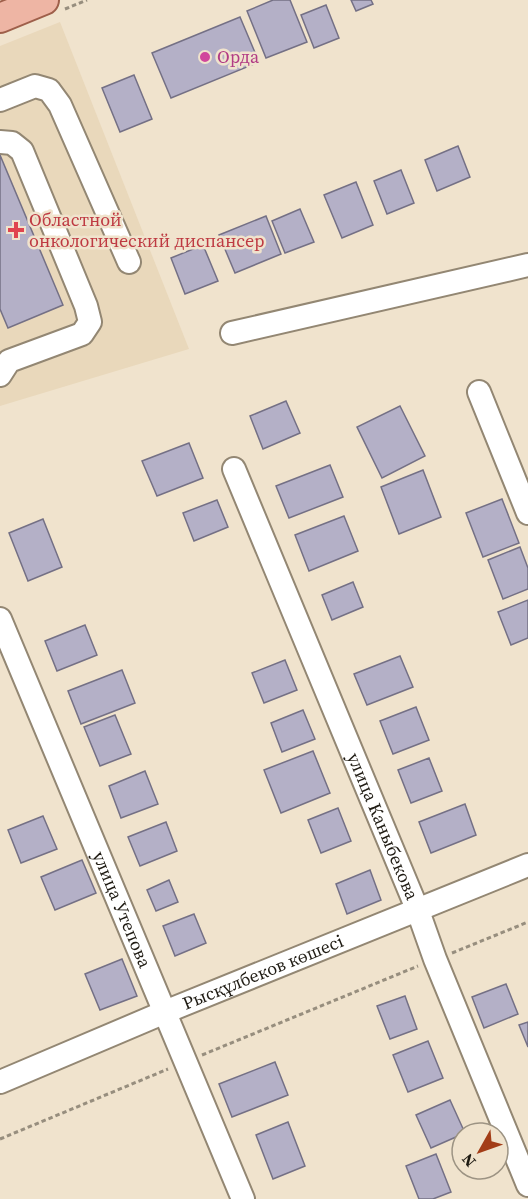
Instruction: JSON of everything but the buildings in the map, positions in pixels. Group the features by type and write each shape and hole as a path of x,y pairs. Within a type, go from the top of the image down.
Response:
{"main road":[{"path":"0,18 44,0"}],"street":[{"path":"0,100 35,86 49,90 60,105 129,262"},
{"path":"0,142 12,142 22,151 86,306 90,322 82,334 9,361 0,375"},
{"path":"232,333 528,265"},
{"path":"479,392 528,513"},
{"name":"улица Каныбекова","path":"234,469 418,911 435,959 528,1185"},
{"name":"улица Утепова","path":"0,619 243,1199"},
{"name":"Рысқұлбеков көшесі","path":"0,1082 165,1012 528,865"}],"path":[{"path":"0,1139 528,921"}],"shaded area":[{"path":"60,22 189,349 0,406 0,46"}],"place":[{"name":"Орда","path":"205,57"},
{"name":"Областной онкологический диспансер","path":"16,230"}]}
